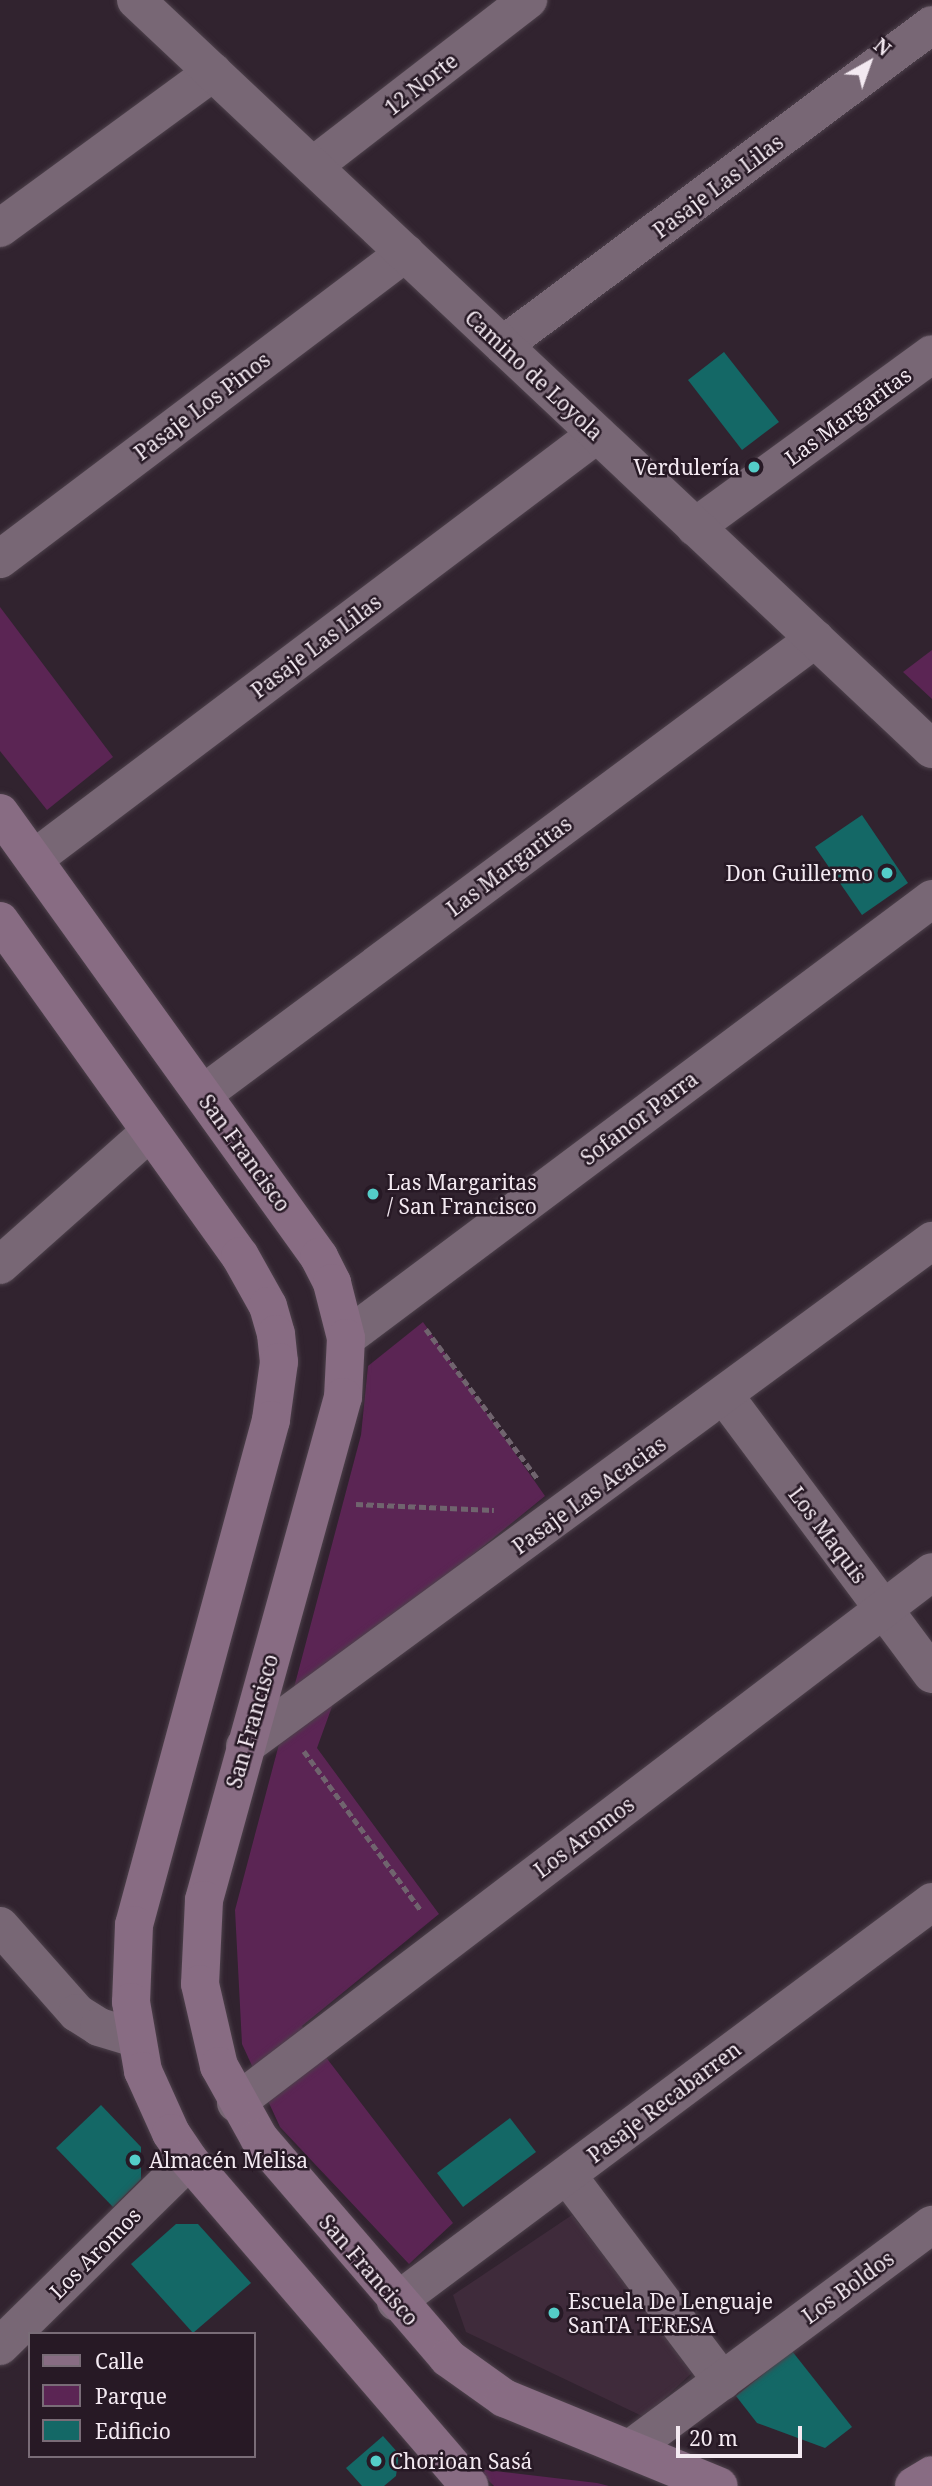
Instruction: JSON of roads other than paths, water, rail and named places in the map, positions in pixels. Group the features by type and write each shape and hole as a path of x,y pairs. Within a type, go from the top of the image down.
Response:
{"main road":[{"name":"San Francisco","path":"0,813 35,858 319,1257 332,1283 346,1338 343,1397 204,1899 200,1941 206,2026 236,2103 259,2138 396,2302 448,2358 505,2398 719,2486"},
{"path":"0,922 256,1280 268,1306 279,1363 271,1420 139,1899 130,1965 135,2038 155,2103 189,2160 467,2485"},
{"path":"914,2486 932,2475"}],"street":[{"name":"Camino de Loyola","path":"136,0 932,749"},
{"name":"12 Norte","path":"313,166 528,0"},
{"path":"920,0 932,16"},
{"name":"Pasaje Las Lilas","path":"503,345 932,25"},
{"path":"0,228 213,72"},
{"name":"Pasaje Los Pinos","path":"0,559 404,253"},
{"name":"Las Margaritas","path":"695,527 932,354"},
{"name":"Pasaje Las Lilas","path":"35,858 597,434"},
{"name":"Las Margaritas","path":"203,1094 815,639"},
{"name":"Sofanor Parra","path":"346,1338 932,899"},
{"path":"0,1265 150,1132"},
{"name":"Pasaje Las Acacias","path":"245,1746 282,1722 932,1241"},
{"name":"Los Maquis","path":"724,1395 932,1674"},
{"name":"Los Aromos","path":"236,2103 932,1572"},
{"name":"Pasaje Recabarren","path":"396,2302 932,1902"},
{"path":"0,1926 77,2013 99,2027 135,2038"},
{"name":"Los Aromos","path":"0,2346 189,2160"},
{"path":"567,2175 722,2381"},
{"name":"Los Boldos","path":"630,2449 932,2225"}],"place":[{"name":"Verdulería","path":"754,467"},
{"name":"Don Guillermo","path":"887,873"},
{"name":"Las Margaritas / San Francisco","path":"373,1194"},
{"name":"Almacén Melisa","path":"135,2160"},
{"name":"Escuela De Lenguaje SanTA TERESA","path":"554,2313"},
{"name":"Chorioan Sasá","path":"376,2461"}]}
